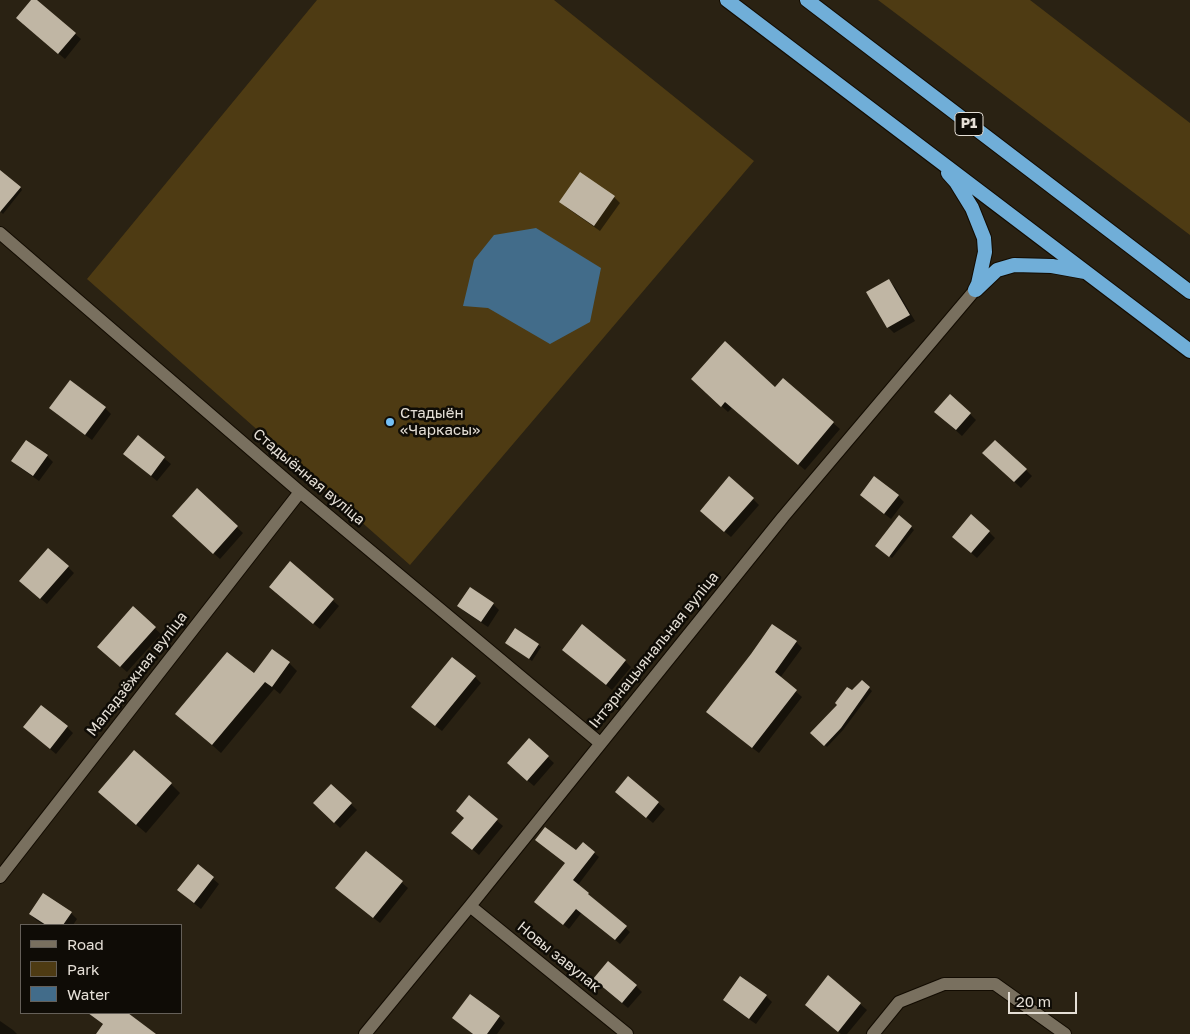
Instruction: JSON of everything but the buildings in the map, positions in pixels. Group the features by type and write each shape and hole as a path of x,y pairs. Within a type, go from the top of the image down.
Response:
{"highway":[{"path":"727,0 1190,351"},
{"name":"Р1","path":"807,0 1190,292"},
{"path":"933,155 956,182 972,208 984,238 985,252 975,290"},
{"path":"975,290 997,270 1014,265 1052,266 1088,273"}],"street":[{"name":"Стадыённая вуліца","path":"0,233 300,492 600,743"},
{"name":"Інтэрнацыянальная вуліца","path":"365,1034 783,516 975,290"},
{"name":"Маладзёжная вуліца","path":"0,877 300,492"},
{"name":"Новы завулак","path":"470,906 627,1034"},
{"path":"873,1034 899,1002 944,984 995,984 1065,1034"}],"green space":[{"name":"Стадыён «Чаркасы»","path":"317,0 554,0 754,161 410,565 87,279"},
{"path":"878,0 1030,0 1190,123 1190,235"}],"water":[{"path":"536,228 601,268 590,322 550,344 488,308 463,306 474,260 494,235"}],"place":[{"name":"Стадыён «Чаркасы»","path":"390,422"}]}
